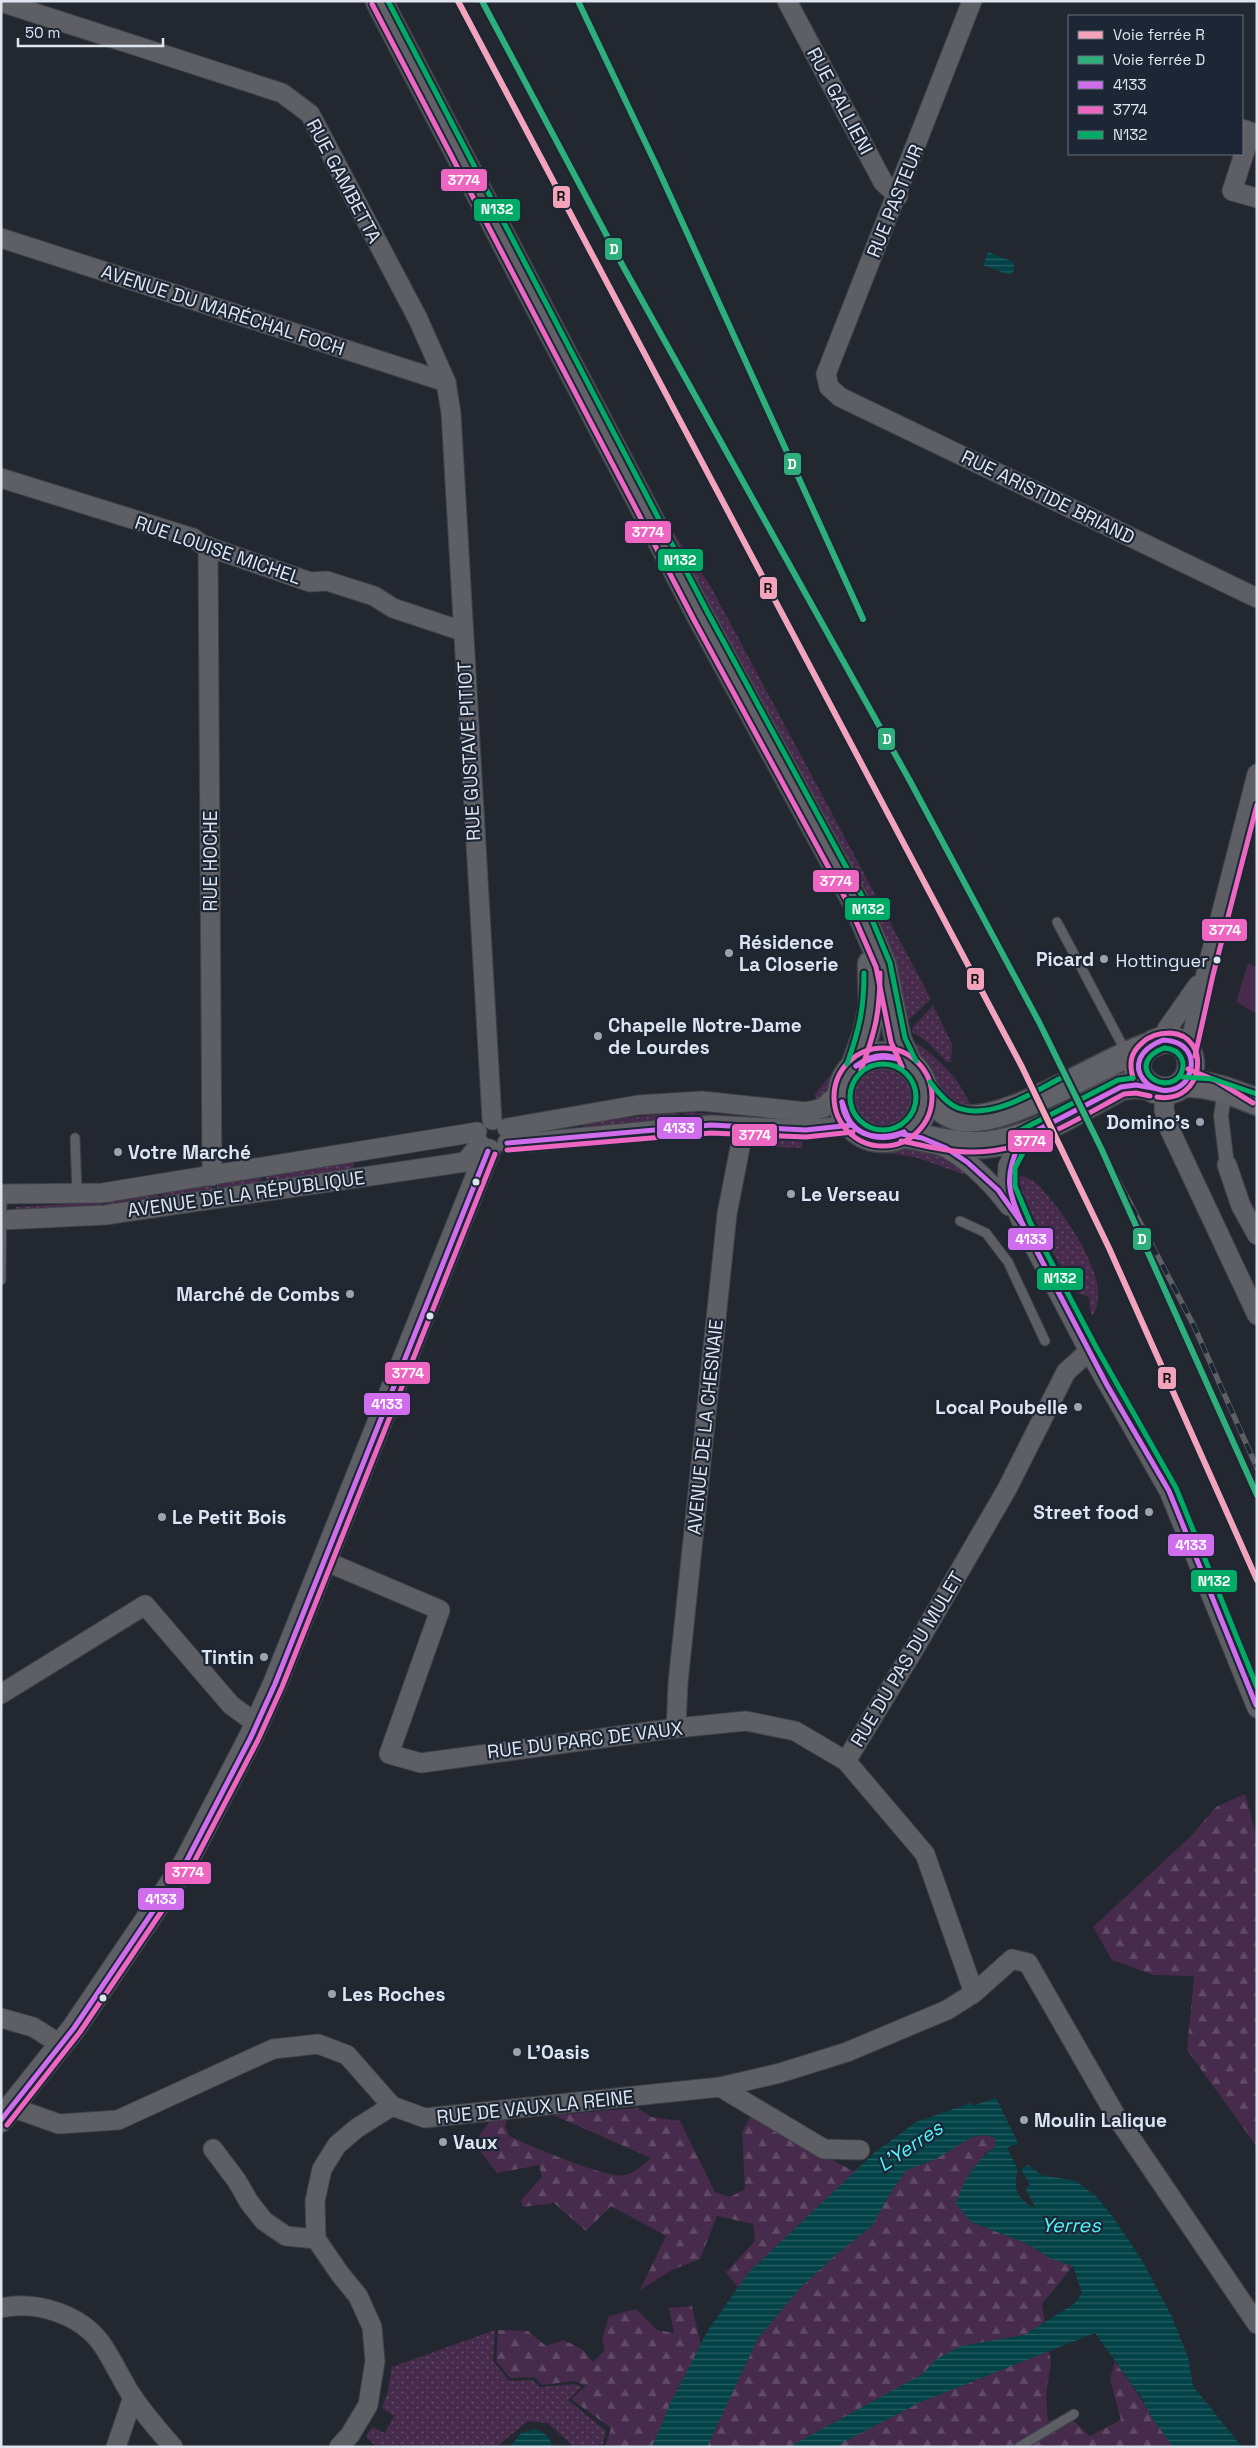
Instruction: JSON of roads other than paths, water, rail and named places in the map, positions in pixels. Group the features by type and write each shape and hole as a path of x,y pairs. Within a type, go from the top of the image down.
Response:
{"main road":[{"path":"379,1 701,617 856,902 883,965 898,1040 909,1064 918,1074 934,1102 954,1116 978,1118 1016,1110 1136,1050 1178,1043 1176,1076"},
{"path":"854,1067 866,1034 872,1007 871,940"},
{"path":"1136,1050 1141,1053 1139,1070 1148,1085 1176,1076 1225,1090 1257,1102"},
{"path":"909,1064 898,1058 881,1056 864,1060 854,1067 845,1078 841,1091 841,1103 852,1125 862,1134 875,1138 912,1136 946,1143 972,1145 1022,1138 1121,1087 1176,1076 1220,1074 1257,1097"},
{"path":"912,1136 913,1126 921,1114 925,1101 924,1087"}],"street":[{"name":"RUE GALLIENI","path":"787,1 883,182 898,196"},
{"name":"RUE PASTEUR","path":"840,397 829,387 826,374 898,196 972,1"},
{"name":"RUE GAMBETTA","path":"1,2 282,93 310,114 418,319 446,382"},
{"path":"1243,129 1251,132 1232,191 1257,198"},
{"name":"AVENUE DU MARÉCHAL FOCH","path":"1,238 446,382"},
{"name":"RUE GUSTAVE PITIOT","path":"446,382 450,413 492,1136"},
{"name":"RUE ARISTIDE BRIAND","path":"840,397 1257,598"},
{"name":"RUE LOUISE MICHEL","path":"1,478 193,538 208,546 310,582 327,581 374,596 393,608 462,631"},
{"name":"RUE HOCHE","path":"208,546 212,1176"},
{"path":"1257,774 1206,973 1176,1076 1164,1110 1170,1130 1257,1315"},
{"path":"1136,1050 1167,1029 1183,1009 1206,973"},
{"path":"1225,1090 1221,1116 1224,1156 1242,1206 1257,1235"},
{"name":"AVENUE DE LA RÉPUBLIQUE","path":"2,1194 102,1193 492,1136 638,1105 702,1101 806,1112 823,1108 841,1091"},
{"name":"AVENUE DE LA RÉPUBLIQUE","path":"492,1136 535,1142 711,1125 806,1130 852,1125"},
{"name":"AVENUE DE LA CHESNAIE","path":"676,1728 678,1683 726,1223 744,1127"},
{"path":"6,2113 60,2044 185,1864 257,1724 325,1561 492,1136"},
{"name":"AVENUE DE LA RÉPUBLIQUE","path":"2,1220 105,1215 465,1162 492,1136"},
{"path":"912,1136 946,1148 976,1170 998,1190 1023,1225"},
{"path":"1022,1138 1011,1158 1006,1177 1007,1187 1023,1225 1088,1351 1169,1490 1257,1708"},
{"name":"RUE DU PAS DU MULET","path":"974,1993 925,1854 846,1761 916,1646 1007,1489 1066,1372 1088,1351"},
{"name":"RUE DU PARC DE VAUX","path":"325,1561 440,1610 389,1754 421,1763 676,1728 746,1721 795,1731 846,1761"},
{"path":"1,1694 145,1605 231,1705 257,1724"},
{"name":"RUE DE VAUX LA REINE","path":"6,2113 59,2124 118,2120 273,2049 318,2044 347,2055 392,2106 424,2118 720,2087 780,2073 847,2052 947,2010 974,1993 1012,1959 1028,1964 1116,2116 1257,2324"},
{"path":"1,2018 33,2027 60,2044"},
{"path":"720,2087 824,2149 860,2150"},
{"path":"339,2447 350,2435 368,2405 375,2361 372,2327 358,2296 316,2239 315,2201 322,2169 337,2146 357,2128 392,2106"},
{"path":"213,2149 264,2221 286,2236 316,2239"},
{"path":"1,2308 12,2305 45,2308 76,2320 100,2342 133,2396 173,2447"},
{"path":"116,2447 133,2396"}],"lane":[{"path":"1057,922 1136,1050"},
{"path":"75,1138 77,1193"},
{"name":"AVENUE DE LA RÉPUBLIQUE","path":"1,1280 2,1194"},
{"path":"960,1221 986,1233 1008,1262 1045,1341"},
{"path":"1019,2447 1074,2414"}],"water":[{"path":"988,252 1014,262 1014,271 1009,275 983,265"},
{"name":"Yerres","path":"996,2098 1018,2143 1007,2148 1018,2170 1016,2188 1020,2198 1036,2208 1025,2188 1030,2185 1021,2169 1029,2165 1041,2175 1076,2181 1098,2198 1143,2262 1171,2315 1188,2357 1193,2386 1242,2447 1173,2447 1152,2418 1141,2397 1095,2333 921,2402 834,2447 789,2447 921,2375 938,2358 961,2346 1024,2335 1074,2304 1082,2293 1073,2266 1049,2258 1023,2242 971,2222 956,2204 962,2187 971,2172 981,2159 995,2147 995,2138 986,2135 972,2137 936,2159 907,2170 893,2189 872,2226 838,2253 800,2288 758,2338 707,2447 652,2447 669,2406 708,2330 749,2272 874,2153 916,2122 971,2103 972,2106"},
{"path":"536,2429 548,2436 553,2447 510,2447 521,2433"}],"railway":[{"path":"1091,1128 1194,1326 1257,1468"}],"rail line":[{"name":"R","path":"458,1 1022,1067 1109,1248 1257,1580"},
{"name":"D","path":"482,1 624,268 910,781 1039,1022 1101,1148 1257,1495"},
{"name":"D","path":"578,1 658,169 863,619"}],"place":[{"name":"Résidence La Closerie","path":"729,953"},
{"name":"Picard","path":"1104,959"},
{"name":"Hottinguer","path":"1217,960"},
{"name":"Chapelle Notre-Dame de Lourdes","path":"598,1036"},
{"name":"Domino's","path":"1200,1122"},
{"name":"Votre Marché","path":"118,1152"},
{"name":"Le Verseau","path":"791,1194"},
{"name":"Marché de Combs","path":"350,1294"},
{"name":"Local Poubelle","path":"1078,1407"},
{"name":"Street food","path":"1149,1512"},
{"name":"Le Petit Bois","path":"162,1517"},
{"name":"Tintin","path":"264,1657"},
{"name":"Les Roches","path":"332,1994"},
{"name":"L'Oasis","path":"517,2052"},
{"name":"Moulin Lalique","path":"1024,2120"},
{"name":"Vaux","path":"443,2142"}],"water label":[{"name":"L'Yerres","path":"910,2146"}]}
